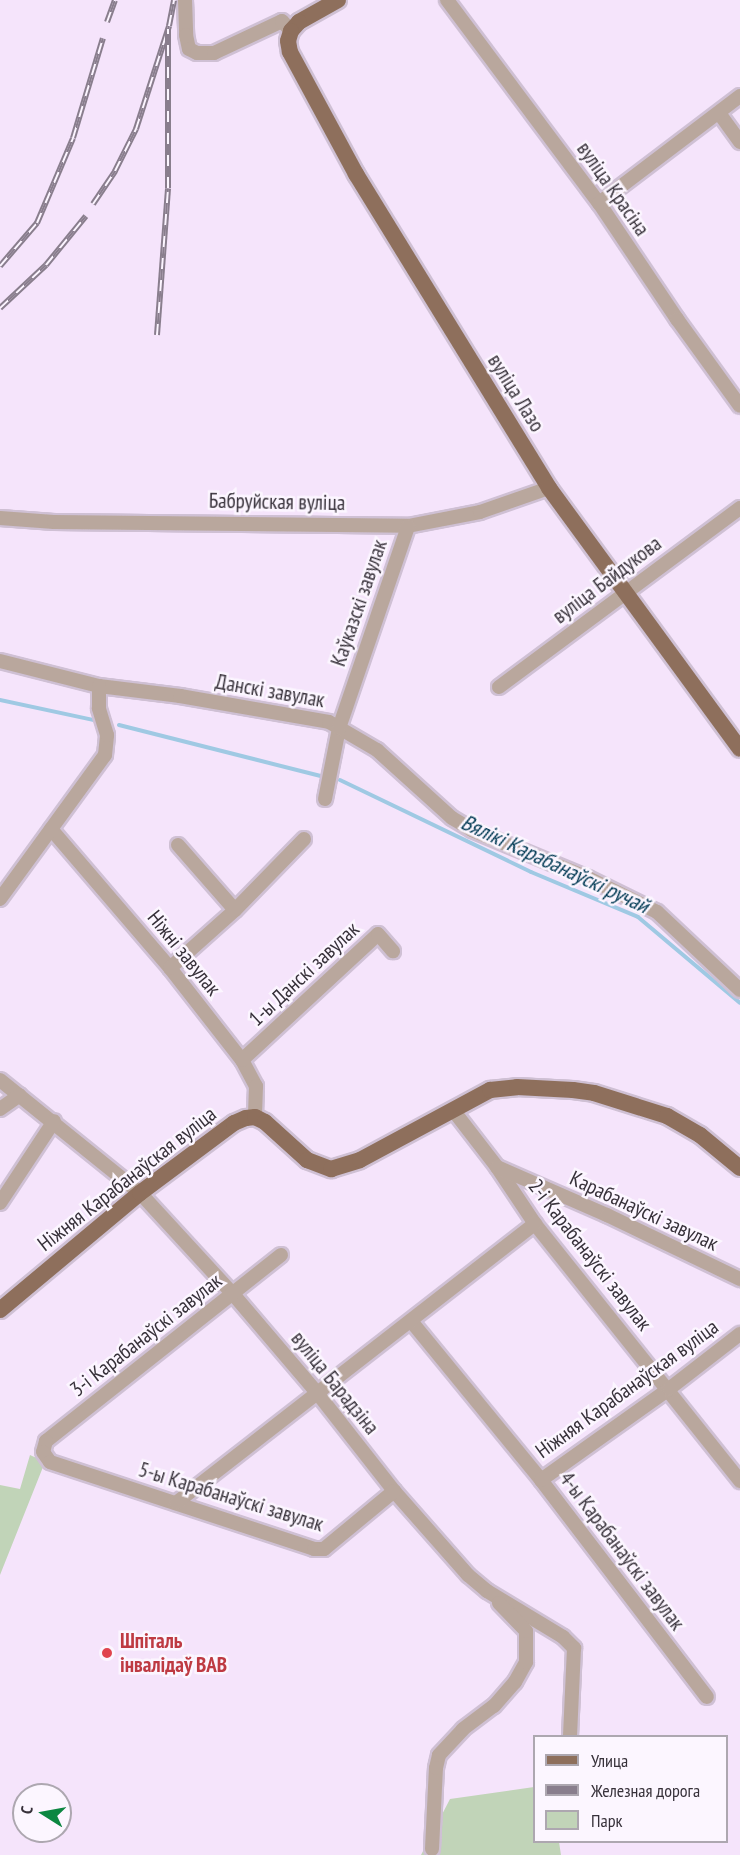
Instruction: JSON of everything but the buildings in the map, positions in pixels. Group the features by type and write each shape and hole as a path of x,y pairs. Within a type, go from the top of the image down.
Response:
{"main road":[{"path":"289,36 299,22 338,0"},
{"name":"вуліца Лазо","path":"289,36 290,52 356,174 549,488 624,594 740,749"},
{"path":"255,1117 265,1122 307,1160 331,1168 360,1160 490,1090 527,1088 594,1093 668,1116 700,1135 740,1168"},
{"name":"Ніжняя Карабанаўская вуліца","path":"0,1310 140,1193 234,1124 246,1118 255,1117"}],"street":[{"path":"185,0 186,35 189,48 197,53 214,53 282,21 289,36"},
{"name":"вуліца Красіна","path":"447,0 598,203 676,319 740,406"},
{"path":"598,203 740,96"},
{"path":"719,113 740,142"},
{"name":"Бабруйская вуліца","path":"0,518 54,522 408,526 480,512 549,488"},
{"name":"вуліца Байдукова","path":"499,687 740,508"},
{"name":"Каўказскі завулак","path":"325,799 339,728 408,526"},
{"name":"Данскі завулак","path":"0,661 99,686 180,696 329,722 377,750 453,818 472,830 588,878 657,912 740,990"},
{"path":"0,899 105,755 107,735 99,708 99,686"},
{"name":"Ніжні завулак","path":"51,829 170,968 242,1060 256,1086 255,1117"},
{"path":"170,968 235,910 304,839"},
{"path":"178,845 235,910"},
{"name":"1-ы Данскі завулак","path":"242,1060 378,934 393,951"},
{"name":"вуліца Барадзіна","path":"0,1080 54,1121 140,1193 233,1294 318,1394 394,1491 468,1575 487,1591 563,1638 574,1648 570,1735"},
{"path":"0,1109 20,1095"},
{"name":"2-і Карабанаўскі завулак","path":"453,1110 497,1167 536,1224 740,1481"},
{"path":"0,1203 54,1121"},
{"name":"Карабанаўскі завулак","path":"497,1167 607,1215 740,1280"},
{"path":"176,1503 536,1224"},
{"name":"3-і Карабанаўскі завулак","path":"43,1452 46,1441 281,1255"},
{"name":"4-ы Карабанаўскі завулак","path":"411,1321 541,1480 707,1697"},
{"name":"Ніжняя Карабанаўская вуліца","path":"541,1480 669,1389 740,1334"},
{"name":"5-ы Карабанаўскі завулак","path":"43,1452 50,1462 314,1549 324,1550 394,1491"},
{"path":"432,1849 436,1768 439,1755 463,1729 494,1706 515,1682 526,1662 526,1631 487,1591"}],"green space":[{"path":"30,1455 45,1462 0,1575 0,1485 20,1489"},
{"path":"533,1787 533,1843 559,1843 561,1855 421,1855 450,1799"}],"waterway":[{"name":"Вялікі Карабанаўскі ручай","path":"0,700 93,720"},
{"name":"Вялікі Карабанаўскі ручай","path":"119,725 321,776"},
{"name":"Вялікі Карабанаўскі ручай","path":"340,780 531,872 638,917 740,1003"}],"railway":[{"path":"107,22 115,0"},
{"path":"93,204 115,171 136,129 169,26 174,0"},
{"path":"157,335 168,188 168,29"},
{"path":"0,266 37,223 73,138 103,38"},
{"path":"0,308 46,265 86,216"}],"place":[{"name":"Шпіталь інвалідаў ВАВ","path":"107,1653"}]}
